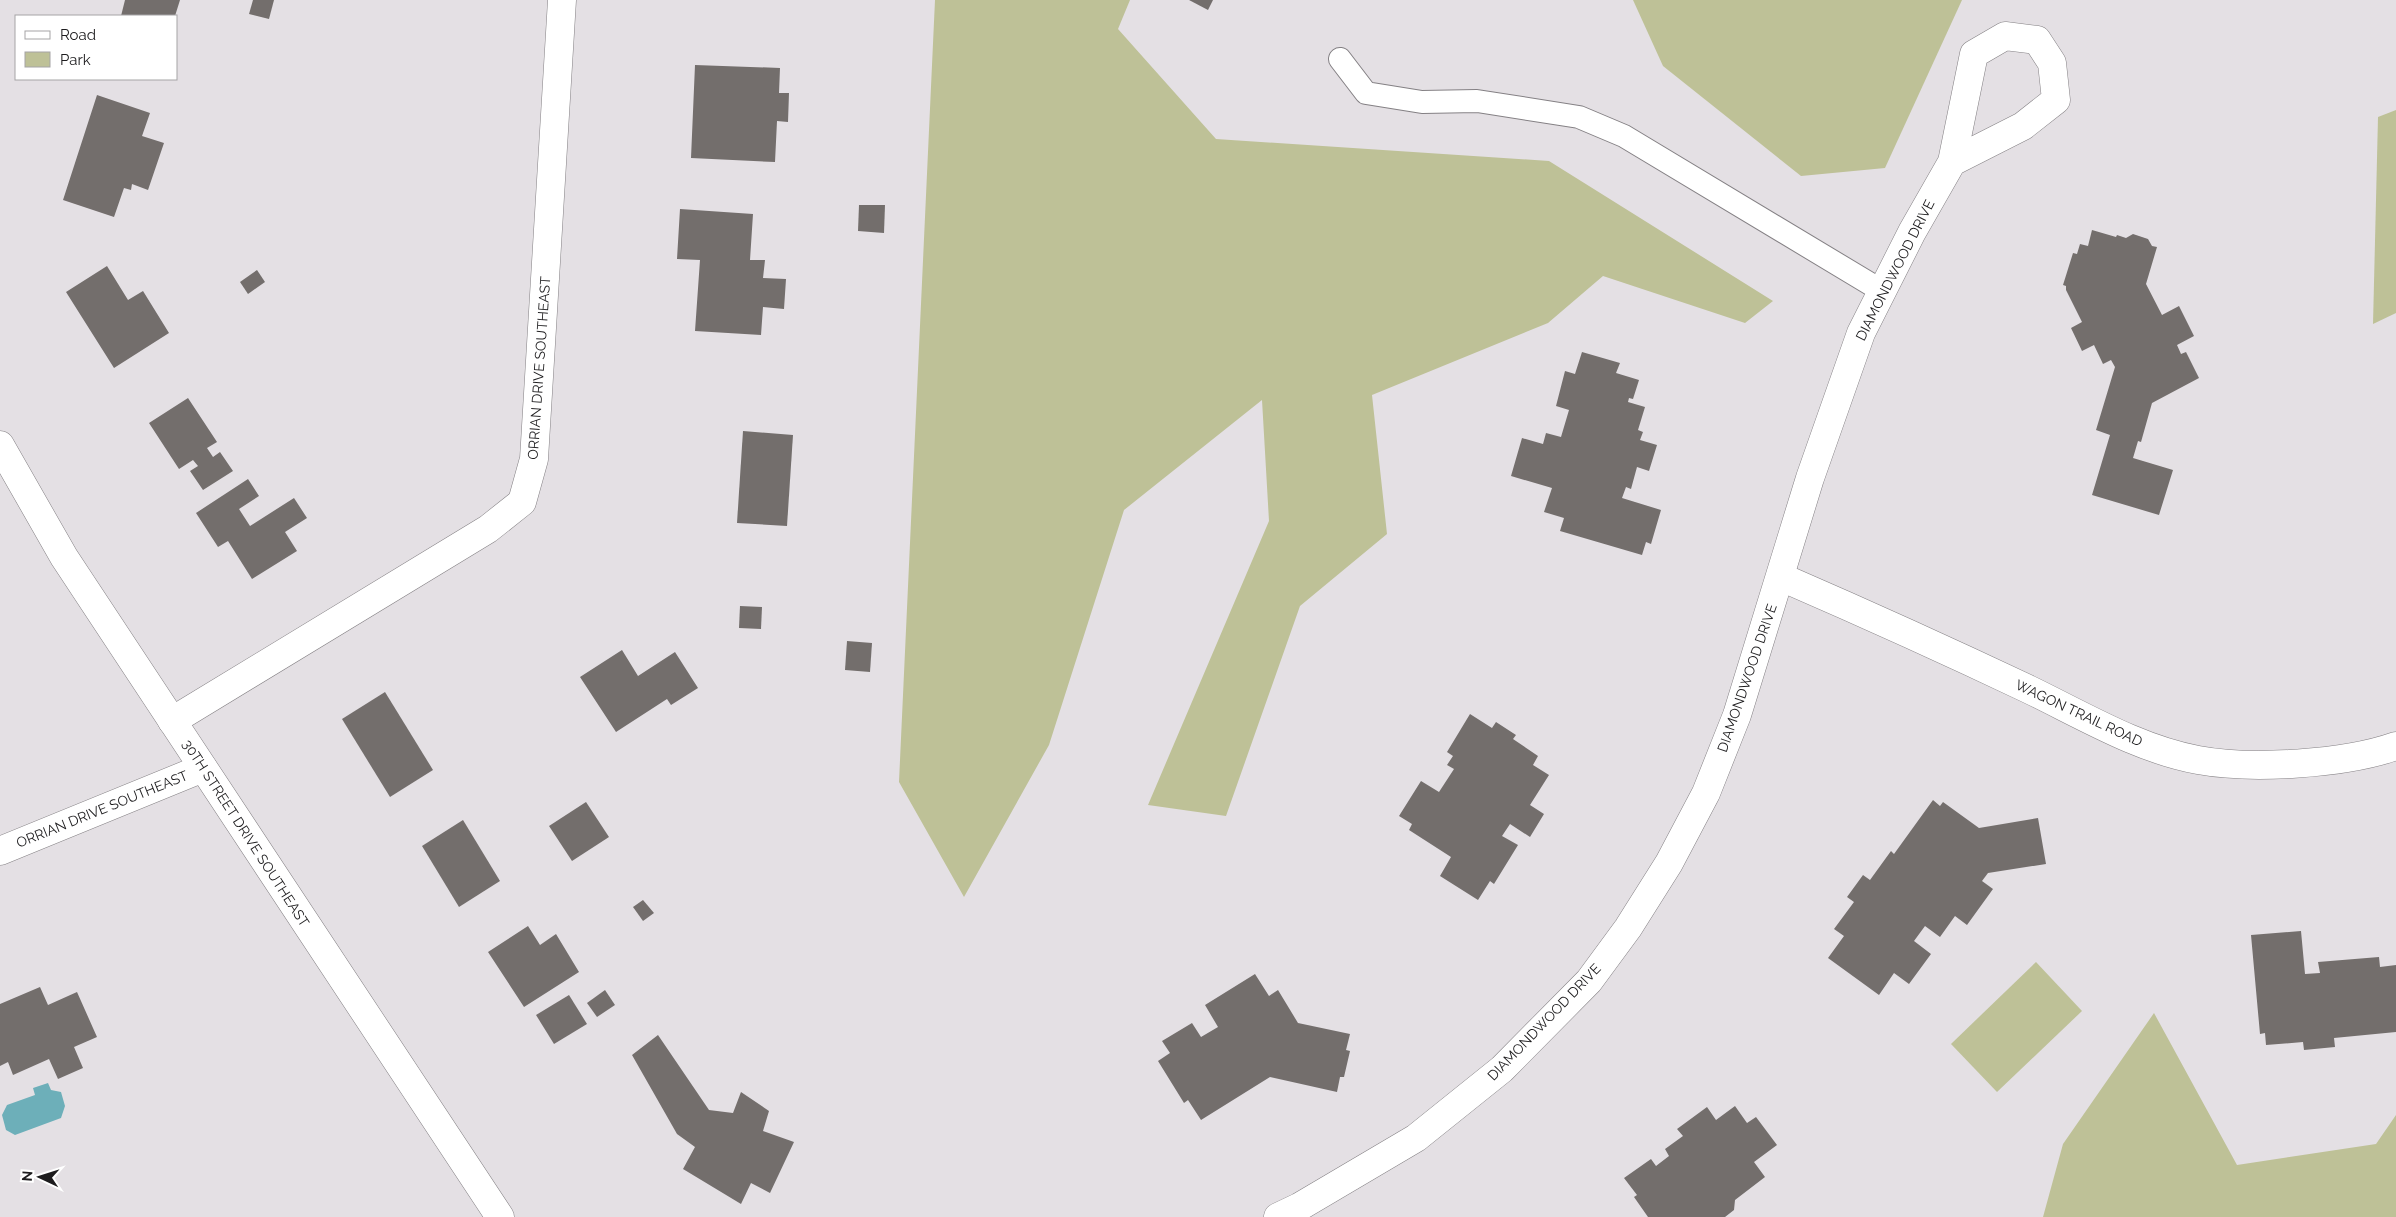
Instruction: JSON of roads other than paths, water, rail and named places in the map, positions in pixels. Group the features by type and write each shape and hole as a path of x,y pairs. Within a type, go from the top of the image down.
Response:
{"street":[{"name":"ORRIAN DRIVE SOUTHEAST","path":"172,721 488,529 522,502 534,459 562,0"},
{"name":"DIAMONDWOOD DRIVE","path":"1278,1217 1299,1207 1416,1138 1502,1069 1589,981 1628,928 1659,879 1706,792 1737,715 1810,478 1855,352 1882,291 1912,232 1952,162 1974,54 2005,36 2037,40 2052,63 2056,100 2023,126 1952,162"},
{"name":"30TH STREET DRIVE SOUTHEAST","path":"0,445 64,557 500,1217"},
{"name":"WAGON TRAIL ROAD","path":"1780,577 1894,625 2143,744 2198,760 2254,764 2323,762 2381,752 2396,746"},
{"name":"ORRIAN DRIVE SOUTHEAST","path":"0,851 203,768"}],"lane":[{"path":"1340,59 1366,93 1422,102 1477,101 1579,117 1624,136 1882,291"}],"water":[{"path":"48,1083 51,1090 61,1092 65,1106 61,1118 15,1135 6,1130 2,1115 7,1105 35,1095 33,1088"}]}
